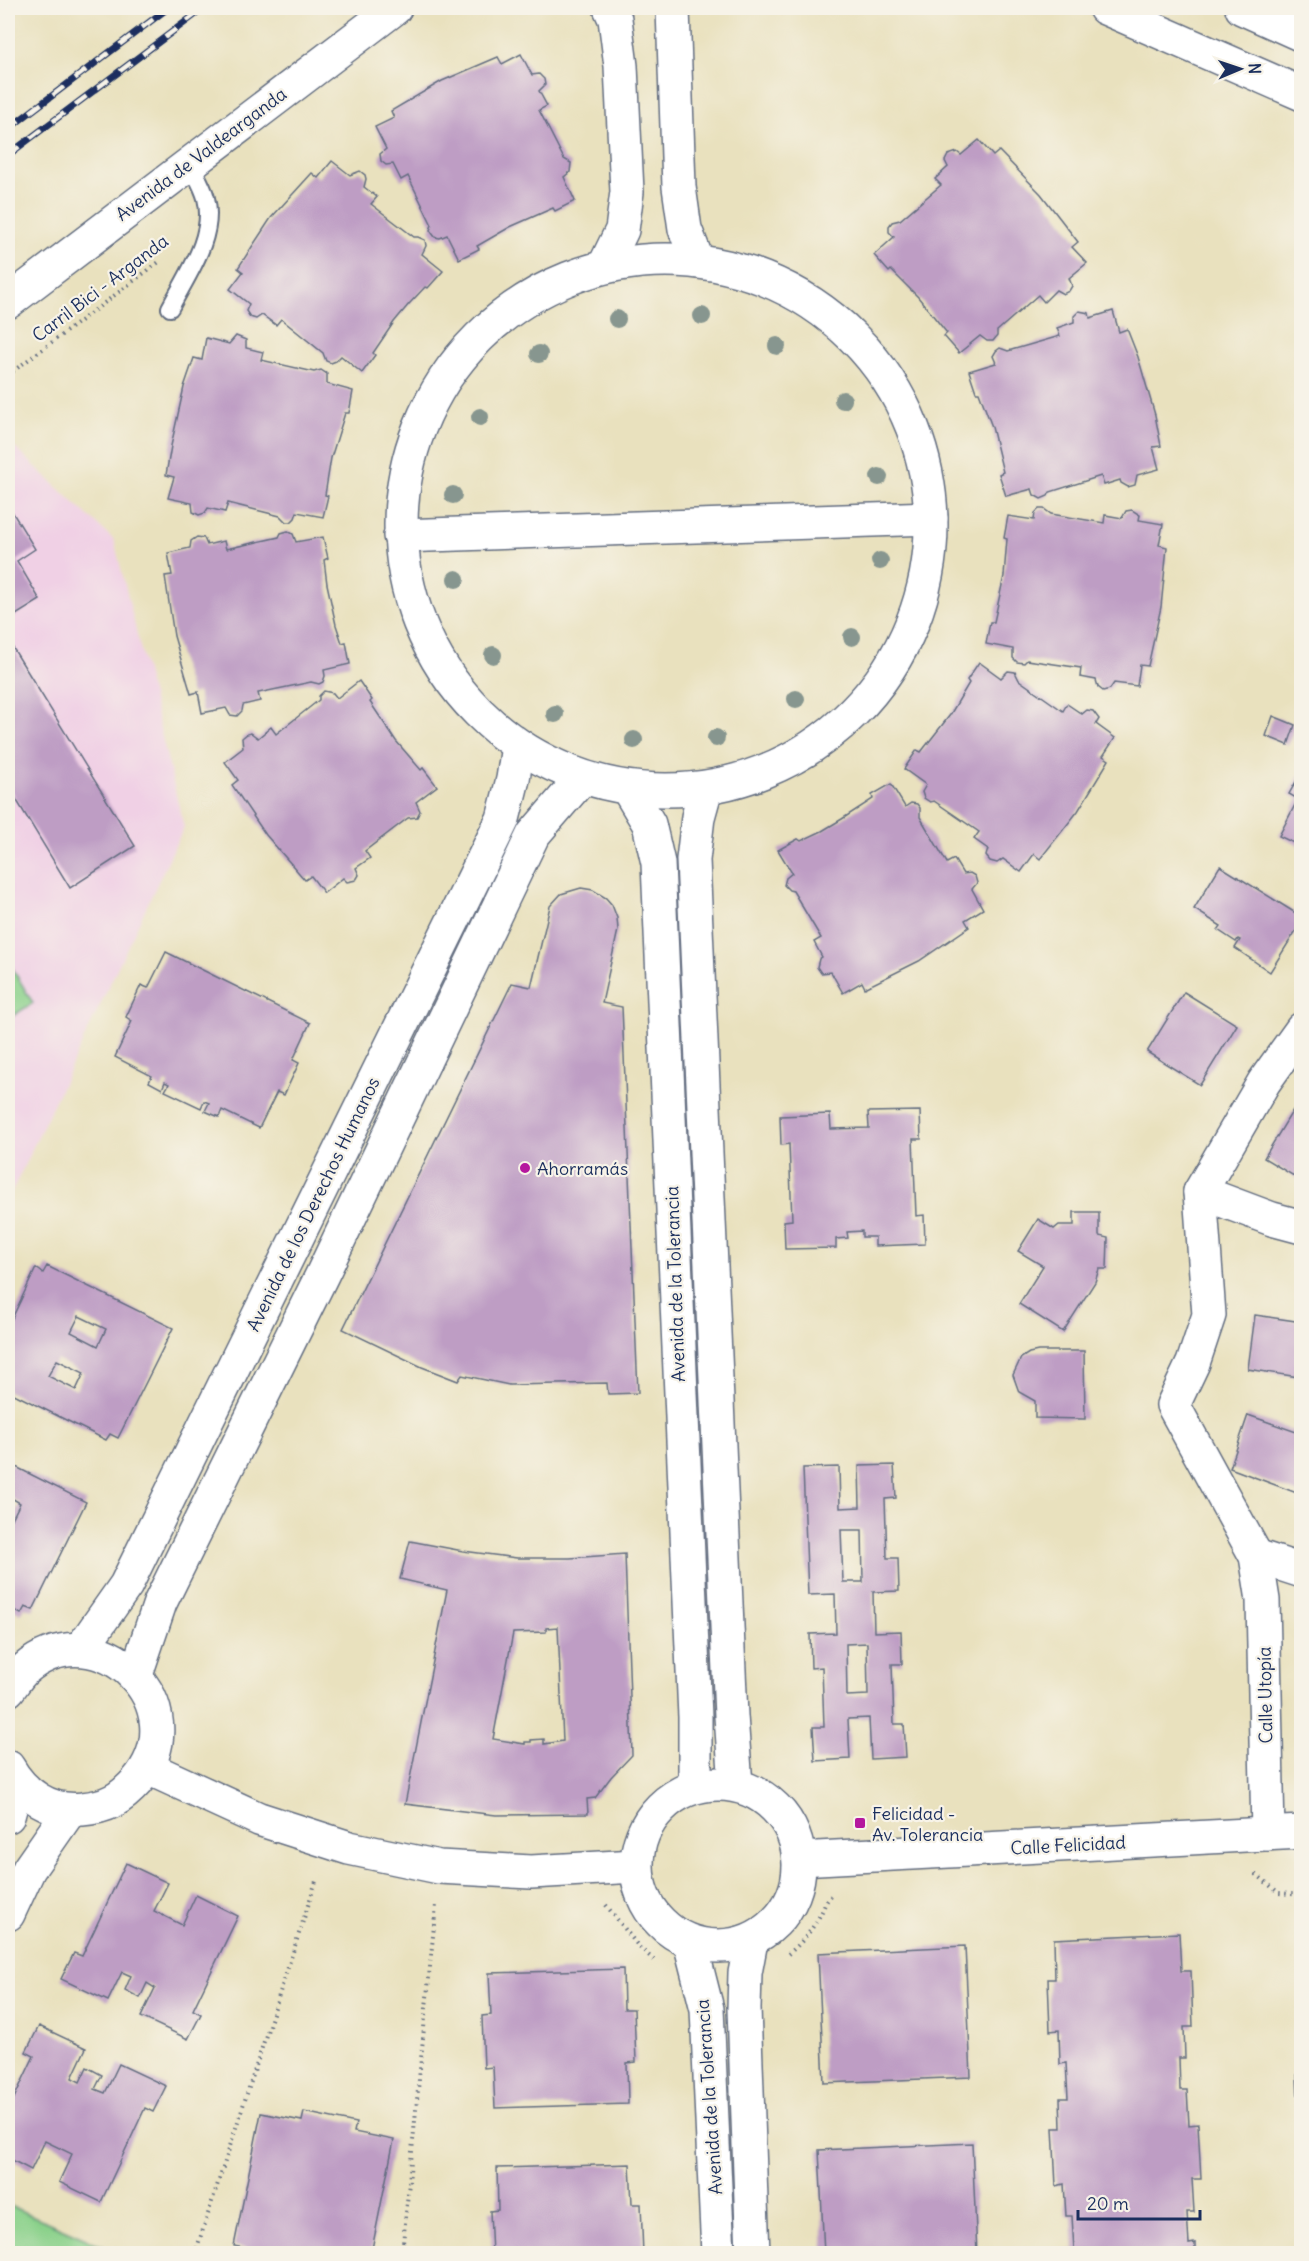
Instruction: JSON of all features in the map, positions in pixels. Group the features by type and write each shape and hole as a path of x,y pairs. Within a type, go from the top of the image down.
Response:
{"street":[{"name":"Avenida de Valdearganda","path":"8,302 395,8"},
{"path":"605,265 622,230 627,192 621,66 615,19 610,8"},
{"path":"673,8 679,187 685,228 697,260"},
{"path":"1105,8 1302,94"},
{"path":"1242,8 1302,35"},
{"path":"649,259 697,260 747,271 795,292 840,323 874,359 901,402 919,444 931,518 930,556 918,609 893,663 858,709 816,744 782,765 743,780 706,788 667,791 628,789 582,777 548,764 518,746 478,714 446,674 419,624 404,571 400,536 407,464 424,415 449,371 478,336 522,300 572,275 605,265 649,259"},
{"path":"400,536 931,518"},
{"name":"Avenida de los Derechos Humanos","path":"81,1649 126,1584 503,819 518,746"},
{"path":"136,1674 160,1603 322,1275 533,835 582,777"},
{"name":"Avenida de la Tolerancia","path":"706,788 698,817 693,860 736,1785"},
{"name":"Avenida de la Tolerancia","path":"628,789 649,824 658,863 695,1717 695,1785"},
{"path":"1302,1029 1264,1082 1200,1192 1272,1219 1302,1227"},
{"name":"Calle Utopía","path":"1200,1192 1209,1314 1193,1363 1173,1405 1256,1557 1263,1600 1268,1834"},
{"path":"1256,1557 1302,1571"},
{"path":"8,1690 25,1669 54,1653 81,1649 109,1656 136,1674 153,1702 157,1735 148,1768 126,1794 100,1807 70,1810 40,1801 12,1775"},
{"path":"148,1768 259,1819 349,1848 428,1865 531,1872 636,1866"},
{"path":"8,1816 12,1775"},
{"path":"715,1783 736,1785 768,1799 790,1826 800,1859 795,1893 778,1921 751,1941 731,1947 710,1947 690,1942 662,1925 643,1898 636,1866 642,1831 664,1803 695,1785 715,1783"},
{"path":"8,1914 29,1869 70,1810"},
{"name":"Calle Felicidad","path":"800,1859 1302,1832"},
{"name":"Avenida de la Tolerancia","path":"751,1941 745,1973 744,2009 753,2253"},
{"name":"Avenida de la Tolerancia","path":"690,1942 707,2009 718,2253"}],"lane":[{"path":"170,308 206,236 208,221 206,197 190,163"}],"path":[{"name":"Carril Bici - Arganda","path":"8,375 151,269 208,221"},
{"path":"195,2253 321,1867"},
{"path":"402,2253 436,1904"}],"shaded area":[{"path":"8,441 114,540 184,827 8,1200"}],"green space":[{"path":"8,961 33,1003 8,1019"},
{"path":"8,2205 118,2253 8,2253"}],"building":[{"path":"521,54 532,75 539,74 544,79 545,85 539,91 547,106 539,110 564,159 571,163 570,172 564,177 575,201 555,211 553,208 510,227 477,246 479,249 459,259 447,235 440,238 435,237 430,230 432,225 408,176 401,180 393,164 386,165 381,161 380,154 386,149 375,127 394,118 391,111 442,81 498,57 502,64"},
{"path":"979,140 993,156 999,151 1041,194 1078,242 1072,247 1087,263 1069,278 1072,286 1069,291 1063,294 1056,290 1044,302 1038,295 997,331 997,336 993,341 987,341 980,336 959,353 944,336 947,333 918,297 891,270 889,272 874,255 894,237 889,232 892,222 900,220 941,185 935,179 948,167 945,161 948,155 957,152 961,155"},
{"path":"332,161 350,175 360,171 365,175 364,187 377,197 371,204 414,237 425,240 426,246 422,254 443,271 428,288 425,287 394,322 362,373 341,356 331,363 326,361 323,353 281,319 276,325 262,315 256,319 250,317 246,311 249,304 230,289 243,272 238,268 271,218 312,173 318,178"},
{"path":"1079,311 1089,313 1090,318 1113,311 1119,332 1127,329 1155,415 1161,446 1153,447 1159,469 1137,475 1135,485 1128,487 1120,480 1104,485 1101,476 1050,492 1048,496 1041,499 1034,495 1032,489 1006,496 999,474 1003,472 992,427 969,371 996,363 993,356 1000,348 1008,351 1060,336 1057,328 1074,322 1074,316"},
{"path":"236,336 246,340 246,348 263,352 261,360 314,372 321,370 327,374 327,384 353,391 349,413 345,413 331,458 325,495 328,496 323,517 297,512 291,522 286,522 280,516 228,503 225,512 208,508 205,513 199,515 193,512 192,503 168,498 174,477 166,475 171,446 184,387 194,358 202,360 206,338 229,344"},
{"path":"8,505 35,549 17,561 40,600 8,620"},
{"path":"1039,509 1044,509 1051,514 1104,523 1105,515 1122,518 1126,511 1132,510 1140,515 1139,520 1163,524 1159,545 1167,547 1161,607 1148,666 1140,665 1137,686 1114,683 1110,689 1103,691 1098,687 1096,680 1080,677 1081,668 1027,660 1024,663 1017,662 1013,658 1013,649 986,644 990,622 994,622 1004,576 1007,539 1004,538 1008,516 1034,520 1035,513"},
{"path":"288,531 293,534 296,542 323,537 328,558 324,560 327,584 336,625 342,643 346,642 350,664 324,670 323,682 319,684 311,682 258,693 260,701 243,705 242,711 237,716 230,715 226,708 202,713 198,692 191,694 174,636 165,576 172,575 168,553 190,548 191,541 197,537 204,538 207,545 224,541 226,549 279,537 281,533"},
{"path":"8,640 135,846 70,888 8,786"},
{"path":"979,662 1001,678 1008,671 1015,672 1019,680 1063,711 1067,704 1082,714 1087,710 1093,711 1099,719 1096,724 1115,738 1103,756 1109,760 1078,811 1040,859 1034,854 1021,872 1003,859 997,863 990,861 986,856 988,849 974,839 979,832 934,801 930,802 924,798 922,792 926,785 904,769 917,750 921,752 950,715 969,683 967,680"},
{"path":"359,681 396,741 437,786 416,802 420,811 417,817 408,818 365,851 370,858 356,868 359,875 356,880 347,882 343,878 324,893 311,876 305,880 266,835 232,785 238,780 225,762 243,748 242,738 247,734 251,733 258,738 271,727 276,734 319,700 319,696 324,691 333,693 337,698"},
{"path":"1273,716 1295,725 1288,745 1266,736"},
{"path":"1302,771 1302,847 1279,836 1298,799 1289,794"},
{"path":"891,784 905,807 911,803 917,804 920,808 920,817 947,863 954,859 963,874 970,873 975,876 977,883 972,889 983,909 965,920 969,927 919,961 865,988 862,982 843,993 831,972 821,973 817,967 822,957 814,942 821,938 793,891 784,885 786,878 792,873 778,850 798,839 801,841 822,831 873,799 872,795"},
{"path":"1220,866 1302,917 1302,921 1270,972 1235,948 1240,940 1236,942 1218,930 1221,926 1194,909"},
{"name":"Ahorramás","path":"581,888 593,890 606,898 612,905 617,918 618,930 602,1003 622,1007 638,1393 608,1394 607,1383 509,1385 462,1375 458,1381 422,1367 343,1329 512,983 531,987 550,906 561,894"},
{"path":"166,952 310,1023 293,1060 299,1063 284,1095 277,1092 259,1128 222,1110 219,1117 205,1111 209,1103 204,1101 201,1108 165,1091 169,1084 165,1082 162,1089 149,1082 152,1076 115,1057 132,1021 126,1017 141,985 148,988"},
{"path":"1184,992 1237,1025 1200,1085 1147,1052"},
{"path":"1293,1110 1302,1115 1302,1181 1264,1158"},
{"path":"920,1111 921,1139 913,1139 916,1216 924,1215 925,1244 875,1246 875,1237 862,1237 862,1231 847,1232 848,1238 836,1239 836,1248 785,1249 784,1221 792,1220 789,1144 781,1145 780,1116 830,1114 831,1129 869,1128 868,1112"},
{"path":"1074,1212 1099,1212 1099,1236 1108,1238 1107,1269 1099,1269 1095,1282 1063,1332 1019,1304 1043,1266 1018,1251 1038,1219 1054,1229 1059,1225 1074,1225"},
{"path":"47,1266 173,1328 118,1438 110,1434 106,1440 8,1391 8,1327 36,1268 43,1273","holes":["79,1316 106,1329 98,1346 71,1332","57,1360 84,1373 76,1390 48,1376"]},
{"path":"1255,1315 1302,1322 1302,1388 1297,1387 1298,1377 1248,1369"},
{"path":"1038,1351 1084,1351 1085,1419 1035,1418 1035,1401 1019,1392 1013,1375 1021,1358"},
{"path":"1248,1415 1302,1434 1302,1495 1230,1468"},
{"path":"8,1463 86,1502 33,1610 25,1607 21,1614 8,1607 8,1517 12,1519 20,1503 8,1496"},
{"path":"894,1465 896,1498 885,1499 887,1558 898,1558 899,1591 873,1592 874,1632 901,1631 902,1664 892,1664 894,1724 904,1724 906,1757 871,1759 869,1718 848,1719 850,1759 815,1761 813,1727 824,1727 822,1667 811,1668 810,1634 836,1633 835,1594 808,1595 803,1468 839,1467 840,1508 860,1507 859,1466","holes":["841,1530 862,1530 863,1582 843,1582","867,1643 868,1695 847,1696 846,1644"]},
{"path":"410,1541 517,1558 570,1558 625,1554 632,1755 595,1798 587,1799 588,1814 496,1815 405,1804 447,1590 400,1579","holes":["558,1627 563,1741 544,1744 544,1739 531,1740 525,1744 493,1739 513,1633 546,1632 546,1628"]},
{"path":"1299,1642 1302,1642 1302,1666 1300,1666"},
{"path":"126,1863 168,1883 154,1911 182,1925 196,1895 238,1916 193,2010 201,2014 188,2039 141,2017 155,1988 147,1983 140,1998 125,1990 131,1976 122,1972 108,2001 61,1979 74,1953 82,1956"},
{"path":"1179,1933 1181,1971 1191,1971 1193,2027 1184,2027 1185,2058 1179,2058 1180,2090 1187,2090 1189,2125 1198,2124 1201,2179 1192,2179 1194,2212 1187,2212 1189,2244 1195,2243 1195,2254 1066,2254 1066,2250 1074,2250 1072,2216 1066,2216 1064,2184 1056,2186 1053,2128 1061,2128 1060,2098 1068,2098 1066,2063 1060,2064 1059,2030 1050,2031 1048,1979 1055,1979 1054,1939"},
{"path":"965,1946 971,2077 824,2083 818,1953"},
{"path":"623,1969 624,2009 634,2009 636,2062 627,2063 628,2104 495,2108 493,2067 484,2068 482,2016 491,2015 489,1973"},
{"path":"39,2026 86,2048 72,2078 80,2082 87,2067 102,2075 95,2089 105,2093 119,2064 166,2086 153,2112 145,2108 101,2202 59,2182 72,2154 45,2141 31,2170 8,2158 8,2111 34,2056 26,2052"},
{"path":"1297,2075 1302,2075 1302,2152 1300,2152"},
{"path":"304,2112 356,2123 354,2132 394,2140 371,2254 274,2254 234,2246 261,2113 302,2121"},
{"path":"972,2143 977,2254 824,2254 819,2150"},
{"path":"630,2164 632,2204 641,2204 643,2254 492,2254 490,2211 498,2210 497,2168"}],"railway":[{"path":"8,129 168,8"},
{"path":"8,155 204,8"}],"place":[{"name":"Ahorramás","path":"525,1168"},
{"name":"Felicidad - Av. Tolerancia","path":"860,1823"}]}
